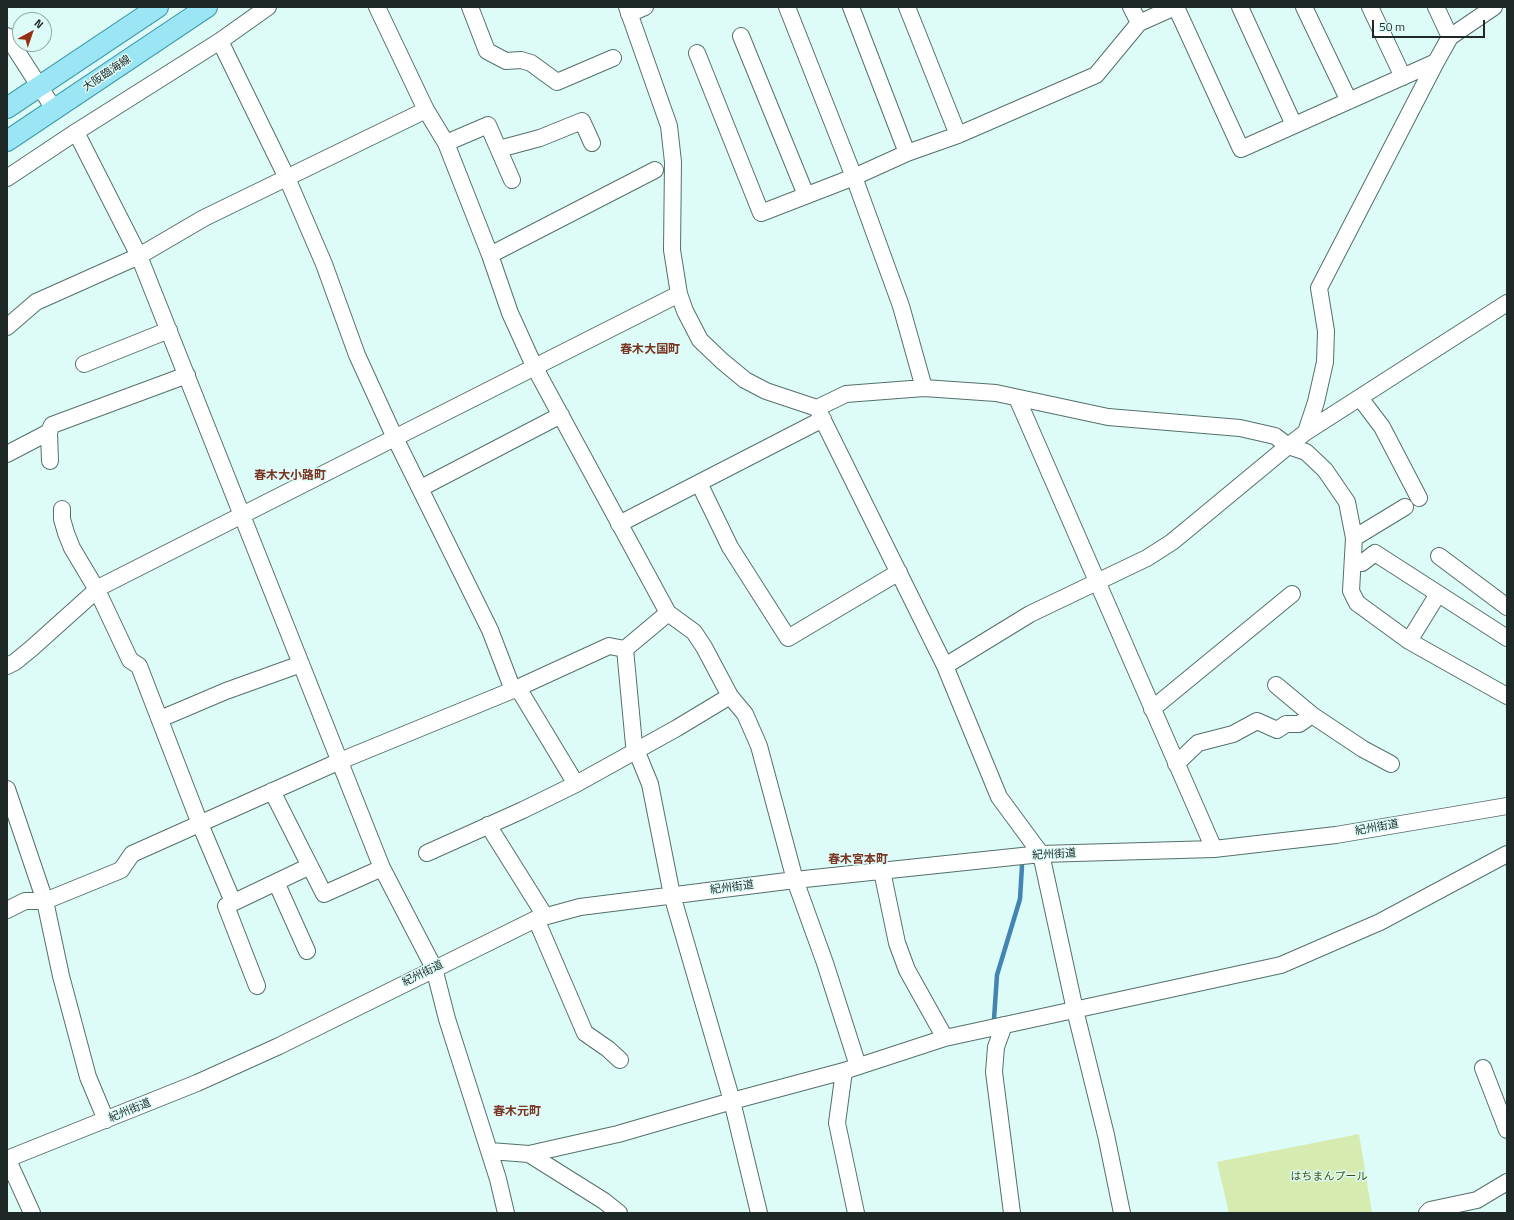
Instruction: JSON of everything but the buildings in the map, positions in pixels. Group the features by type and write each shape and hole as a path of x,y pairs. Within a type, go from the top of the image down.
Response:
{"main road":[{"path":"7,108 158,7"},
{"name":"大阪臨海線","path":"7,140 206,7"}],"street":[{"path":"7,178 76,132 220,41 268,7"},
{"path":"377,7 426,110 446,143 490,255 510,313 535,368 668,613 694,632 730,696 745,714 759,746 795,880 825,963 851,1069 837,1123 856,1213"},
{"path":"470,7 487,51 506,61 521,60 531,63 557,82 613,58"},
{"path":"645,7 628,10 669,126 672,162 672,250 679,294 700,340 722,361 746,380 766,391 820,413 945,666 999,797 1041,854 1075,1010 1106,1135 1122,1213"},
{"path":"787,7 854,177 901,306 924,388"},
{"path":"851,7 907,153"},
{"path":"907,7 958,135"},
{"path":"1132,7 1139,23"},
{"path":"697,53 761,213 854,177 907,153 958,135 1096,75 1139,23 1175,7 1241,149 1436,62"},
{"path":"1240,7 1294,125"},
{"path":"1304,7 1349,101"},
{"path":"1370,7 1403,77"},
{"path":"1436,7 1450,37"},
{"path":"1306,432 1316,402 1325,362 1326,331 1319,288 1450,37 1494,7"},
{"path":"7,36 54,109"},
{"path":"741,36 806,196"},
{"path":"220,41 287,178 324,264 357,355 395,438 490,630 515,689 576,784"},
{"path":"7,327 36,302 139,256 204,218 426,110"},
{"path":"499,149 540,138 582,122 592,143"},
{"path":"446,143 488,125 512,180"},
{"path":"76,132 139,256 382,868 434,968 446,1019 490,1151 506,1213"},
{"path":"490,255 655,170"},
{"path":"7,666 15,662 32,648 100,587 679,294"},
{"path":"945,666 1030,614 1147,558 1172,542 1306,432 1507,303"},
{"path":"84,364 169,330"},
{"path":"7,454 48,432 52,425 187,375"},
{"path":"620,524 699,483 820,413 846,394 924,388 996,393 1108,417 1240,428 1275,436 1288,446 1306,452 1325,470 1346,502 1354,538 1351,591 1357,603 1409,641 1507,696"},
{"path":"1018,398 1214,849"},
{"path":"1360,398 1382,427 1419,498"},
{"path":"421,488 560,415"},
{"path":"48,432 50,461"},
{"path":"699,483 730,547 788,638 899,572"},
{"path":"1354,538 1405,507"},
{"path":"62,509 62,519 72,548 97,590 130,660 139,666 200,824 233,902"},
{"path":"1353,563 1362,562 1375,553 1507,638"},
{"path":"1439,556 1507,607"},
{"path":"1152,709 1292,594"},
{"path":"1409,641 1438,594"},
{"path":"625,649 668,613"},
{"path":"7,910 25,901 45,901 121,870 132,854 340,761 515,689 609,646 625,649"},
{"path":"625,649 634,745 650,784 672,895 732,1101 759,1213"},
{"path":"160,719 226,691 301,664"},
{"path":"1276,684 1312,715 1363,749 1391,764"},
{"path":"427,853 523,810 576,784 677,728 730,696"},
{"path":"1176,764 1198,743 1233,734 1257,721 1277,730 1286,724 1299,724 1312,715"},
{"path":"7,789 45,901 61,976 88,1077 106,1120"},
{"path":"272,791 324,894 382,868"},
{"name":"紀州街道","path":"7,1159 197,1083 279,1046 434,968 540,917 580,906 795,880 1041,854 1214,849 1336,835 1507,806"},
{"path":"488,825 540,917 585,1033 608,1049 620,1060"},
{"path":"490,1151 529,1154 618,1134 851,1069 945,1038 1281,965 1380,922 1507,854"},
{"path":"257,986 226,906 310,866"},
{"path":"882,871 898,943 907,970 945,1038"},
{"path":"276,882 307,951"},
{"path":"1004,1026 996,1047 994,1072 1012,1213"},
{"path":"1483,1068 1507,1130"},
{"path":"529,1154 604,1201 619,1213"},
{"path":"7,1159 32,1213"},
{"path":"1427,1213 1430,1210 1477,1200 1507,1182"}],"green space":[{"name":"はちまんプール","path":"1359,1134 1372,1213 1229,1213 1217,1162"}],"waterway":[{"path":"994,1019 997,975 1020,899 1022,866"}],"district":[{"name":"春木大国町","path":"650,350"},
{"name":"春木大小路町","path":"290,476"},
{"name":"春木宮本町","path":"858,860"},
{"name":"春木元町","path":"517,1112"}]}
